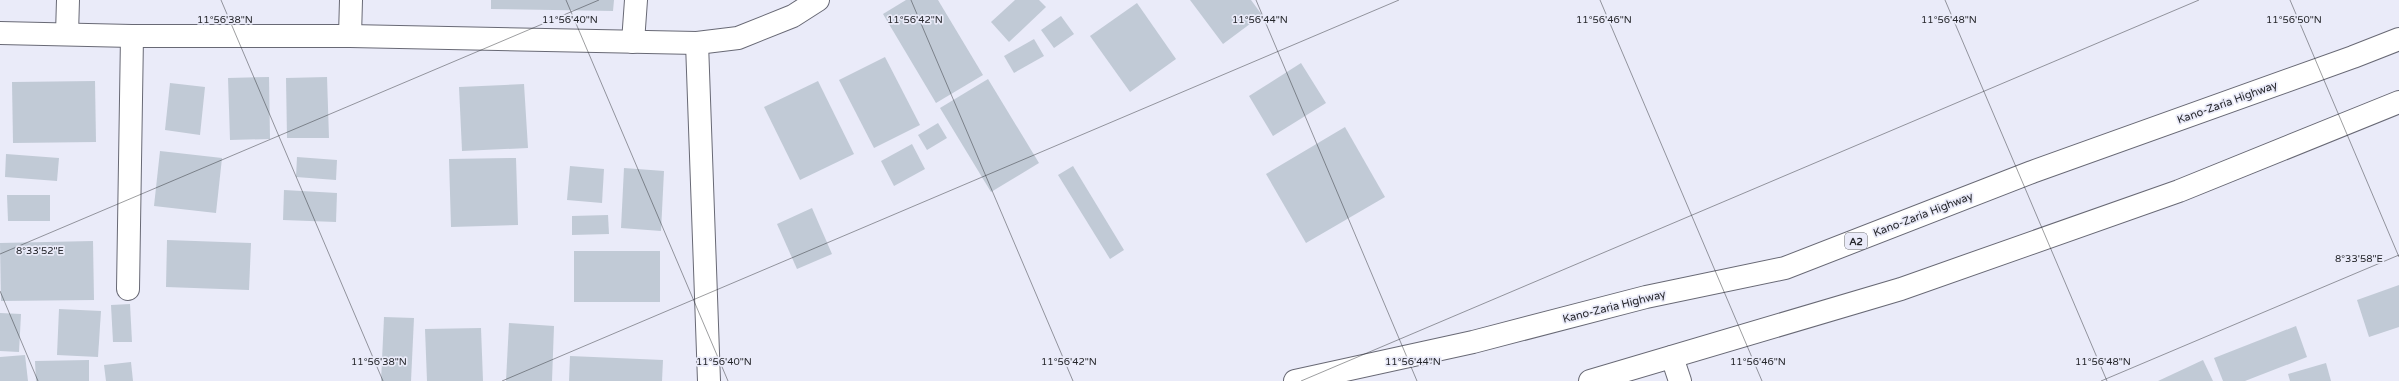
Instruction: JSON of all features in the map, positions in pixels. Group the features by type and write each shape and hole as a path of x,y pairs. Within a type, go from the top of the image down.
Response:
{"main road":[{"path":"68,0 68,34"},
{"path":"350,36 351,0"},
{"path":"633,42 636,0"},
{"path":"0,33 132,36 350,36 697,43 738,38 793,16 818,0"},
{"path":"128,289 132,36"},
{"name":"Kano-Zaria Highway","path":"1295,381 1473,342 1646,297 1785,268 2032,172 2399,39"},
{"path":"697,43 709,381"},
{"path":"1590,381 1909,286 2179,191 2399,102"},
{"path":"1672,357 1680,381"}],"building":[{"path":"491,0 614,0 613,11 491,9"},
{"path":"906,0 938,0 983,75 936,103 883,14"},
{"path":"1015,0 1039,0 1046,7 1009,42 991,22"},
{"path":"1190,0 1251,0 1262,15 1223,44"},
{"path":"1137,3 1176,59 1130,92 1090,36"},
{"path":"1061,16 1074,34 1054,48 1041,30"},
{"path":"1034,39 1044,56 1014,73 1004,56"},
{"path":"885,57 920,125 874,148 839,80"},
{"path":"1301,63 1326,103 1273,136 1249,96"},
{"path":"269,77 270,139 230,140 228,78"},
{"path":"327,77 329,138 287,138 286,78"},
{"path":"988,79 1039,163 991,192 940,108"},
{"path":"95,81 96,142 13,143 12,82"},
{"path":"818,81 854,154 800,180 764,107"},
{"path":"170,83 205,87 200,135 165,130"},
{"path":"524,84 528,148 462,151 459,87"},
{"path":"938,123 947,138 927,150 918,135"},
{"path":"1345,127 1385,197 1306,243 1266,174"},
{"path":"912,144 925,169 894,186 881,161"},
{"path":"160,151 222,158 216,213 154,206"},
{"path":"6,154 59,158 57,181 5,177"},
{"path":"297,157 337,160 336,180 296,177"},
{"path":"516,158 518,225 451,227 449,159"},
{"path":"570,166 604,169 602,203 567,200"},
{"path":"1073,166 1124,250 1110,259 1058,175"},
{"path":"624,168 664,171 661,231 621,228"},
{"path":"284,190 337,193 336,222 283,220"},
{"path":"7,195 50,195 50,221 8,221"},
{"path":"812,208 832,254 797,269 777,224"},
{"path":"608,215 609,234 572,235 572,216"},
{"path":"167,240 251,243 249,290 166,287"},
{"path":"93,241 94,300 1,301 0,243"},
{"path":"574,251 660,251 660,302 574,302"},
{"path":"2399,285 2399,327 2369,337 2357,300"},
{"path":"130,304 132,342 113,342 111,305"},
{"path":"59,309 101,311 98,357 57,355"},
{"path":"0,313 21,314 19,352 0,351"},
{"path":"384,317 414,318 411,381 381,381"},
{"path":"509,323 554,326 552,381 506,381"},
{"path":"2296,326 2307,357 2245,381 2223,381 2214,358"},
{"path":"481,328 483,381 427,381 425,329"},
{"path":"25,355 28,381 0,381 0,357"},
{"path":"570,356 663,360 662,381 569,381"},
{"path":"89,360 89,381 36,381 35,361"},
{"path":"2203,360 2213,381 2158,381"},
{"path":"131,362 133,381 106,381 104,365"},
{"path":"2326,363 2331,381 2290,381 2288,374"}]}
